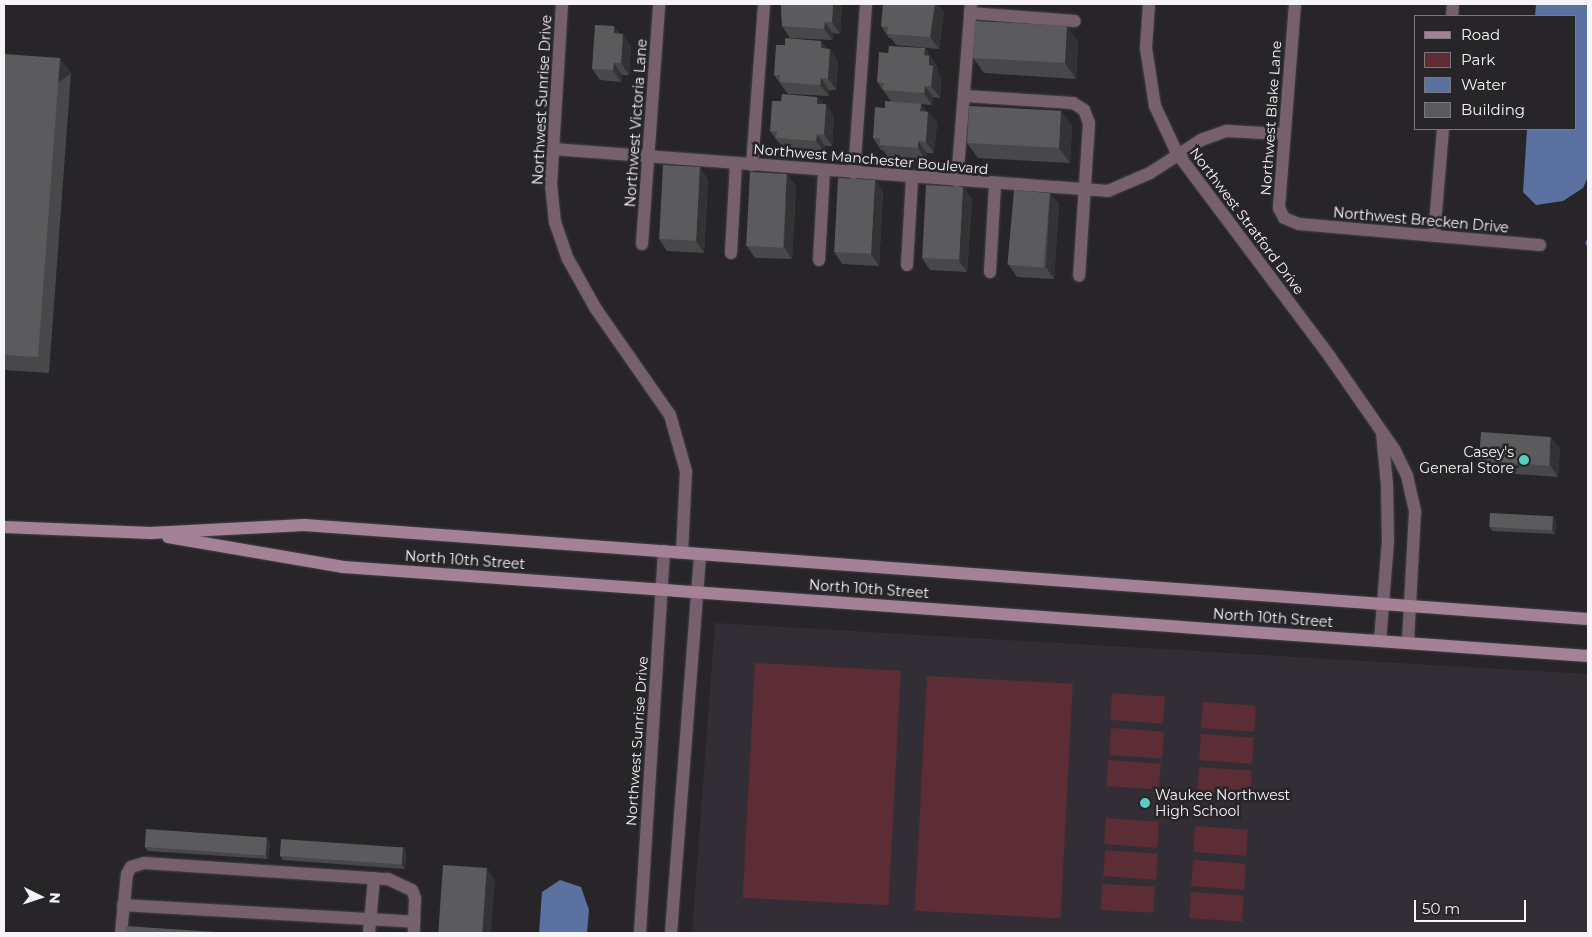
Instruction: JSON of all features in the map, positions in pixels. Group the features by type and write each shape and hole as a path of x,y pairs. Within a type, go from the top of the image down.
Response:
{"main road":[{"name":"North 10th Street","path":"4,527 151,533 304,525 1588,619"},
{"name":"North 10th Street","path":"151,533 237,551 343,567 1588,656"}],"street":[{"name":"Northwest Sunrise Drive","path":"562,4 550,184 554,222 568,259 596,309 670,414 686,471 682,552"},
{"name":"Northwest Victoria Lane","path":"642,244 660,4"},
{"path":"752,165 764,4"},
{"path":"854,173 866,4"},
{"name":"Northwest Stratford Drive","path":"1149,4 1146,48 1155,106 1177,153 1330,357 1382,433 1407,476 1415,512 1408,643"},
{"name":"Northwest Blake Lane","path":"1295,4 1279,208 1284,218 1298,224"},
{"path":"957,181 971,8 1075,21"},
{"path":"965,96 1074,103 1084,110 1089,123 1079,276"},
{"path":"1434,236 1443,130"},
{"name":"Northwest Manchester Boulevard","path":"553,150 1108,191 1129,183 1177,153 1226,132 1284,134"},
{"path":"731,253 736,163"},
{"path":"819,260 824,170"},
{"path":"907,265 912,178"},
{"path":"990,272 995,184"},
{"name":"Northwest Brecken Drive","path":"1298,224 1540,245"},
{"name":"Northwest Stratford Drive","path":"1380,641 1387,484 1382,433"},
{"name":"Northwest Sunrise Drive","path":"640,933 664,551"},
{"path":"671,933 700,554"},
{"path":"121,933 123,905 127,874 137,864 388,879 412,890 415,898 414,928 370,927 123,905"},
{"path":"370,927 374,878"}],"shaded area":[{"name":"Waukee Northwest High School","path":"715,623 1588,674 1588,933 692,933"}],"green space":[{"path":"755,663 901,671 889,905 743,898"},
{"path":"927,676 1073,684 1061,918 915,911"},
{"path":"1112,693 1165,697 1163,724 1110,720"},
{"path":"1203,702 1256,706 1254,732 1201,728"},
{"path":"1111,728 1164,732 1162,759 1109,755"},
{"path":"1201,734 1254,738 1252,764 1199,760"},
{"path":"1108,760 1161,764 1159,790 1106,786"},
{"path":"1199,767 1252,771 1250,797 1197,793"},
{"path":"1106,818 1159,822 1157,848 1104,844"},
{"path":"1195,826 1248,830 1246,856 1193,852"},
{"path":"1105,850 1158,854 1156,880 1103,876"},
{"path":"1193,860 1246,864 1244,890 1191,886"},
{"path":"1102,884 1155,887 1154,913 1101,910"},
{"path":"1191,892 1244,896 1242,922 1189,918"}],"water":[{"path":"1536,4 1588,4 1588,177 1583,188 1563,201 1536,205 1523,192 1527,130 1577,130 1577,15 1535,15"},
{"path":"560,880 581,887 589,910 587,933 539,933 542,892"}],"building":[{"path":"781,4 833,4 832,22 825,22 824,29 782,26"},
{"path":"883,4 935,4 930,37 887,34 888,27 881,26"},
{"path":"975,21 1067,26 1065,63 973,58"},
{"path":"595,25 614,26 614,33 623,34 621,63 614,63 613,70 592,69"},
{"path":"785,38 821,41 821,48 830,49 828,78 821,78 820,85 780,82 780,75 774,75 776,45 785,45"},
{"path":"889,46 925,48 924,55 929,56 929,65 933,66 931,86 925,86 924,93 883,90 884,83 877,82 879,52 888,53"},
{"path":"4,54 60,58 38,357 4,355"},
{"path":"782,94 817,97 817,104 826,104 824,134 817,134 816,141 776,138 777,131 770,131 772,101 781,101"},
{"path":"885,101 921,104 920,111 928,112 926,142 918,141 918,148 880,145 880,138 873,138 875,107 885,108"},
{"path":"969,106 1061,111 1059,148 967,143"},
{"path":"663,165 700,167 696,241 659,239"},
{"path":"750,172 787,174 783,248 746,246"},
{"path":"838,178 875,180 871,254 834,252"},
{"path":"926,185 963,187 959,260 922,258"},
{"path":"1014,190 1050,193 1043,268 1007,265"},
{"path":"1481,432 1551,437 1549,466 1479,461"},
{"name":"Casey's General Store","path":"1490,513 1553,516 1552,530 1489,527"},
{"path":"146,829 267,837 265,855 145,847"},
{"path":"281,839 403,848 402,864 280,856"},
{"path":"443,865 487,868 482,933 438,933"},
{"path":"125,926 231,933 125,933"}],"place":[{"name":"Casey's General Store","path":"1524,460"},
{"name":"Waukee Northwest High School","path":"1145,803"}]}
